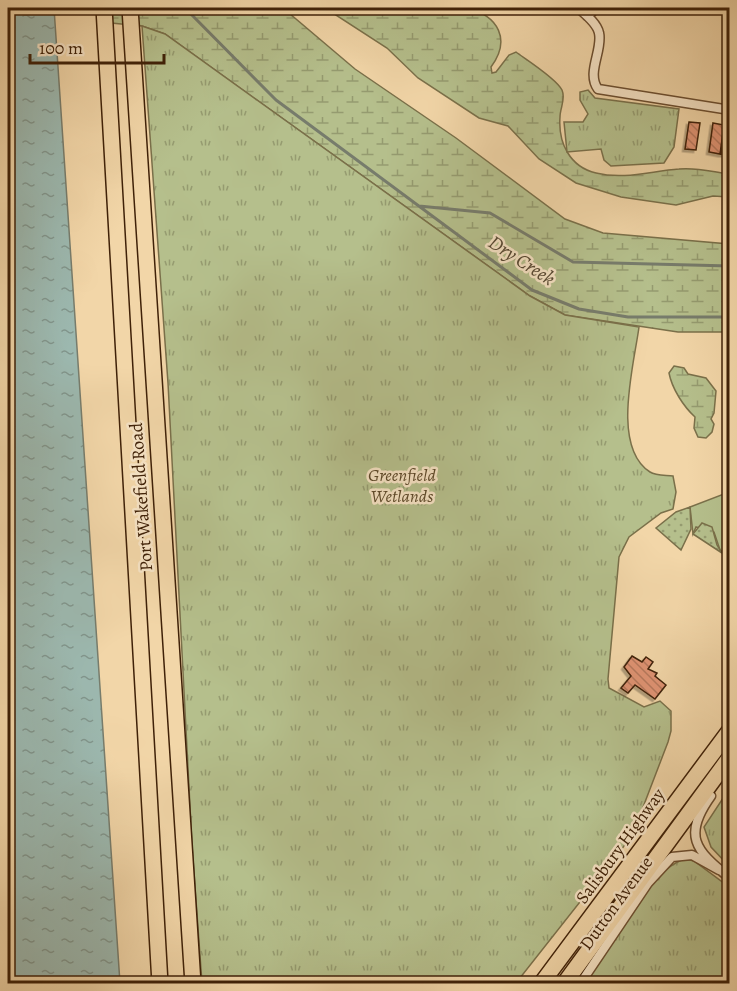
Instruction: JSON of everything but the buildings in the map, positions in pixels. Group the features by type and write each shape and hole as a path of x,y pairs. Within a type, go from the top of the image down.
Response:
{"highway":[{"name":"Port Wakefield Road","path":"104,8 160,984"},
{"name":"Port Wakefield Road","path":"130,8 193,984"},
{"name":"Salisbury Highway","path":"541,984 729,730"},
{"name":"Salisbury Highway","path":"564,984 729,757"},
{"path":"575,984 605,928"}],"street":[{"path":"578,8 599,33 594,75 598,89 729,110"},
{"path":"587,16 597,8"},
{"name":"Dutton Avenue","path":"729,768 698,815 694,832 696,842 704,856 729,878"},
{"name":"Dutton Avenue","path":"580,984 648,883 672,857 692,855 719,870"}],"green space":[{"path":"87,8 283,8 355,69 456,138 565,219 603,233 729,244 729,332 678,332 565,315 530,296 165,34 142,26 111,23"},
{"path":"325,8 467,8 478,12 494,23 501,39 497,57 491,67 492,73 496,72 509,55 516,52 548,75 562,90 561,136 568,152 579,165 596,173 617,176 685,169 729,174 729,197 713,196 676,205 621,197 576,183 539,159 508,126 479,118 418,78 387,48"},
{"name":"Greenfield Wetlands","path":"142,26 165,34 530,296 565,315 639,327 628,404 631,444 638,460 650,472 673,476 676,492 673,509 661,513 629,537 619,557 608,679 609,688 644,707 660,701 671,711 671,731 632,836 516,983 202,983 192,845 168,383"},
{"path":"588,90 595,98 679,109 674,147 664,163 611,166 604,160 601,149 567,152 564,122 583,122 588,114 580,100 580,92"},
{"path":"674,366 684,368 688,374 706,378 716,391 714,413 711,419 714,424 712,432 706,438 698,437 694,428 695,417 683,403 673,385 669,373"},
{"path":"729,492 729,557 720,550 714,532 696,527 693,534 690,507"},
{"path":"690,507 691,529 681,550 656,528 676,512"},
{"path":"702,523 712,527 722,553 693,534"},
{"path":"729,789 729,866 711,847 704,827"},
{"path":"686,859 694,861 729,887 729,983 583,984 629,912 644,893 658,877 673,865"}],"water":[{"path":"8,8 54,8 120,983 8,983"}],"waterway":[{"name":"Dry Creek","path":"185,8 276,100 532,290 579,309 628,317 730,317"},
{"name":"Dry Creek","path":"419,206 490,213 573,262 730,266"}]}
